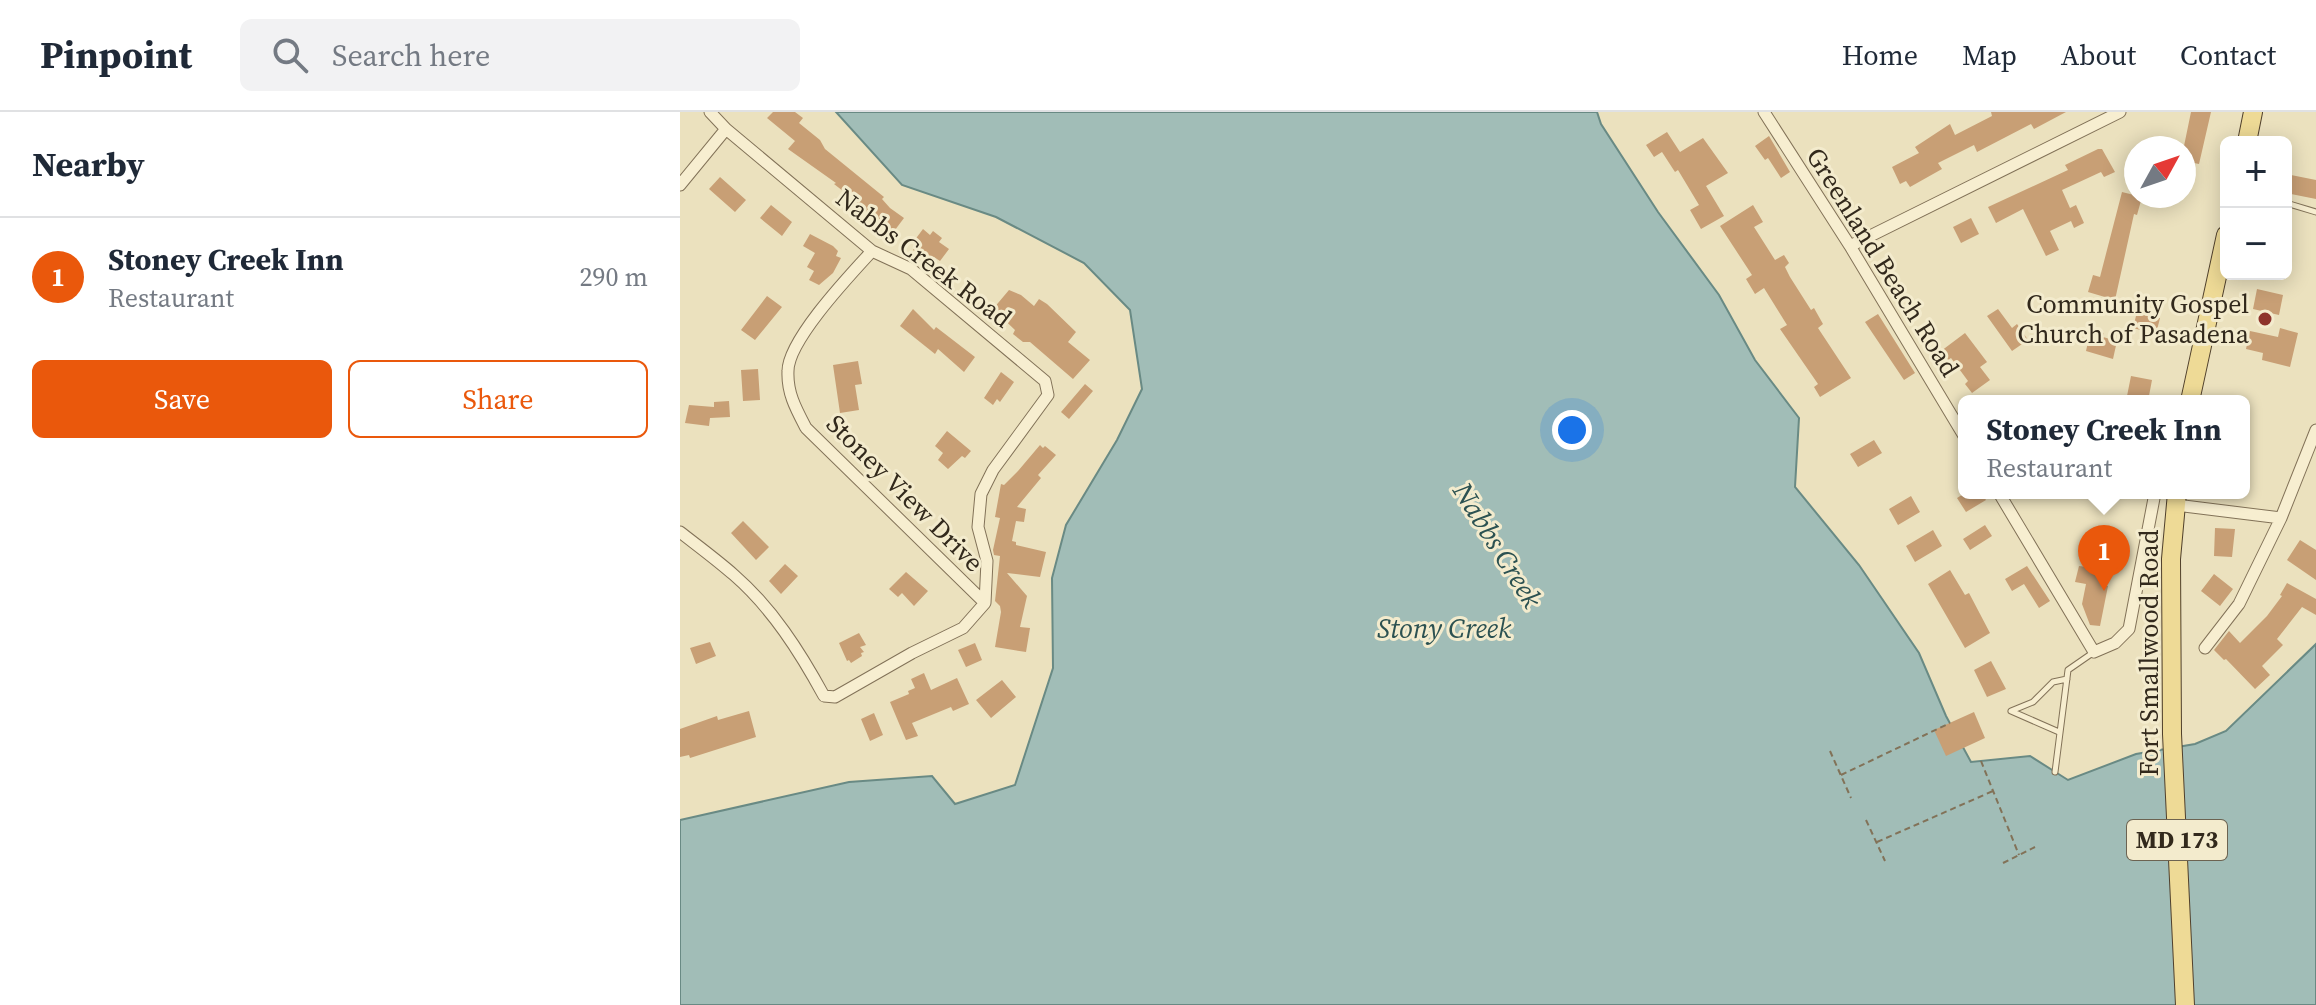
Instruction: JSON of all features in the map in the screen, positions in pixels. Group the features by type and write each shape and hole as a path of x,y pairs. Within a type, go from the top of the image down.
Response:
{"main road":[{"path":"2248,136 2253,112"},
{"path":"2191,395 2220,263"},
{"name":"Fort Smallwood Road","path":"2177,499 2170,575 2172,734 2185,1005"}],"street":[{"name":"Nabbs Creek Road","path":"710,112 726,129 872,251 911,269 1045,381 1048,395 993,470 981,494 978,527 987,561 985,603"},
{"name":"Greenland Beach Road","path":"1764,112 1850,246 1958,426"},
{"path":"1850,246 2120,112"},
{"path":"680,185 726,129"},
{"name":"Stoney View Drive","path":"872,251 804,332 787,367 790,397 806,428 985,603"},
{"path":"2205,648 2239,604 2281,518 2316,430"},
{"path":"2003,499 2094,652 2115,643 2129,629 2154,499"},
{"path":"2177,499 2281,518"},
{"path":"680,532 734,575 771,613 824,696 835,697 963,628 985,603"},
{"path":"2146,536 2173,534"}],"lane":[{"path":"2292,205 2316,212"},
{"path":"2055,772 2068,670 2094,652"},
{"path":"2059,732 2011,711 2033,702 2053,682 2067,679"}],"path":[{"path":"1841,775 1950,723"},
{"path":"1830,751 1851,798"},
{"path":"1981,761 2019,855"},
{"path":"1877,842 1993,791"},
{"path":"1866,820 1885,861"},
{"path":"2003,863 2035,847"}],"water":[{"name":"Stony Creek","path":"836,112 1597,112 1601,124 1658,212 1719,295 1755,360 1799,418 1795,487 1859,565 1919,653 1946,716 1971,762 2030,756 2068,780 2136,754 2195,744 2226,731 2316,644 2316,1005 680,1005 680,820 849,782 932,776 955,804 1015,785 1053,668 1052,578 1066,525 1117,440 1142,389 1130,310 1084,263 996,217 902,185"}],"building":[{"path":"773,112 795,112 803,118 799,123 820,140 825,149 884,197 882,199 890,208 904,218 892,234 856,205 857,202 836,183 788,149 795,141 767,118"},
{"path":"1991,112 2066,112 2034,129 2031,124 1977,152 1974,145 1938,163 1942,169 1910,187 1906,181 1900,184 1892,167 1919,153 1915,147 1950,124 1955,135 1992,116"},
{"path":"2191,112 2211,112 2199,164 2196,163 2196,136 2186,136"},
{"path":"1667,132 1680,152 1703,138 1728,173 1706,186 1724,216 1701,229 1690,210 1699,205 1678,170 1675,172 1662,152 1654,157 1646,145"},
{"path":"1769,136 1790,172 1781,178 1768,158 1765,160 1755,146"},
{"path":"2102,149 2115,172 2104,177 2101,172 2062,190 2070,208 2076,205 2084,223 2074,228 2071,221 2050,231 2059,250 2046,256 2023,209 1996,223 1988,207 2068,170 2065,165"},
{"path":"2292,175 2316,180 2316,199 2292,194"},
{"path":"720,177 746,200 735,212 709,189"},
{"path":"2124,192 2124,208 2139,208 2137,215 2134,214 2115,300 2088,292 2093,275 2100,277"},
{"path":"771,205 792,222 782,236 760,218"},
{"path":"1753,205 1763,222 1754,227 1775,260 1784,255 1789,263 1785,267 1790,277 1811,310 1814,308 1823,324 1818,328 1851,378 1820,397 1814,387 1818,384 1780,329 1787,325 1764,288 1755,294 1746,279 1752,275 1720,226"},
{"path":"1971,218 1979,234 1961,243 1953,227"},
{"path":"923,229 930,235 933,231 942,238 939,242 949,249 940,261 934,257 930,263 913,250 917,244 914,241"},
{"path":"810,234 833,246 838,251 836,256 841,258 833,273 819,285 809,280 814,271 807,267 815,253 803,246"},
{"path":"2257,289 2283,295 2279,315 2253,309"},
{"path":"1009,290 1034,306 1039,299 1047,304 1076,332 1068,342 1090,360 1073,379 1030,342 1023,342 1013,334 1015,330 993,309"},
{"path":"767,296 782,307 755,340 741,330"},
{"path":"913,309 934,330 936,327 975,357 964,372 938,349 935,354 900,326"},
{"path":"1998,309 2012,328 2017,324 2028,340 2012,351 1987,316"},
{"path":"2137,312 2160,318 2156,334 2133,328"},
{"path":"1878,314 1915,373 1904,380 1865,322"},
{"path":"2280,328 2298,333 2290,367 2262,360 2263,353 2246,349 2250,331 2278,337"},
{"path":"2091,329 2117,341 2113,359 2086,351"},
{"path":"1965,333 1987,362 1980,367 1990,380 1972,393 1965,384 1968,381 1951,358 1948,360 1941,351"},
{"path":"858,361 862,384 855,385 859,410 840,413 833,365"},
{"path":"758,369 760,400 743,401 741,370"},
{"path":"1001,372 1014,382 1000,402 997,399 993,405 984,398"},
{"path":"2131,376 2152,380 2149,395 2127,395"},
{"path":"1085,384 1093,391 1069,419 1061,412"},
{"path":"729,401 730,417 710,418 709,426 685,423 689,405 714,407 714,402"},
{"path":"947,431 971,451 948,469 938,460 943,453 935,446"},
{"path":"1874,440 1882,453 1858,467 1850,454"},
{"path":"1040,445 1056,455 1038,475 1041,478 1017,507 1026,509 1024,522 1016,521 1012,541 1016,545 1046,552 1040,577 1007,573 1027,596 1020,627 1030,628 1026,652 995,647 1001,612 995,601 1000,556 994,555 993,550 1000,518 995,517 1001,484 1004,485 1018,471"},
{"path":"1911,496 1920,512 1898,525 1889,509"},
{"path":"1957,498 1985,499 1986,500 1966,512"},
{"path":"743,521 769,547 756,560 731,533"},
{"path":"1985,525 1992,536 1970,550 1963,539"},
{"path":"2215,528 2235,529 2232,557 2214,556"},
{"path":"1933,530 1942,546 1915,562 1906,546"},
{"path":"2300,540 2316,550 2316,580 2287,560"},
{"path":"2092,544 2118,550 2114,566 2107,564 2103,585 2108,586 2100,626 2090,625 2082,604 2086,584 2075,582 2079,566 2087,567"},
{"path":"785,564 798,576 781,594 769,581"},
{"path":"2027,566 2050,601 2039,608 2024,584 2012,591 2005,579"},
{"path":"1950,570 1965,595 1969,593 1990,633 1965,648 1928,584"},
{"path":"906,572 928,591 914,606 902,593 898,597 889,589"},
{"path":"2214,574 2233,589 2220,606 2201,591"},
{"path":"2287,583 2316,599 2316,615 2302,607 2277,639 2283,645 2262,666 2270,675 2255,689 2214,650 2229,631 2240,643 2267,616 2282,596"},
{"path":"859,633 866,645 860,647 864,652 862,656 851,663 847,661 839,643"},
{"path":"710,642 716,656 696,664 690,648"},
{"path":"975,643 982,660 966,667 958,650"},
{"path":"1991,661 2006,689 1987,697 1974,670"},
{"path":"924,673 931,690 957,678 969,704 953,711 951,707 912,723 918,736 906,740 890,702 909,694 908,691 915,688 911,679"},
{"path":"1002,680 1016,697 991,718 976,700"},
{"path":"749,711 756,737 690,758 689,755 680,757 680,729 717,716 718,720"},
{"path":"1974,712 1985,738 1946,756 1934,730"},
{"path":"874,713 883,735 870,741 861,719"}],"place":[{"name":"Community Gospel Church of Pasadena","path":"2265,319"},
{"name":"Stoney Creek Inn","path":"2104,591"}],"water label":[{"name":"Nabbs Creek","path":"1498,545"}]}
